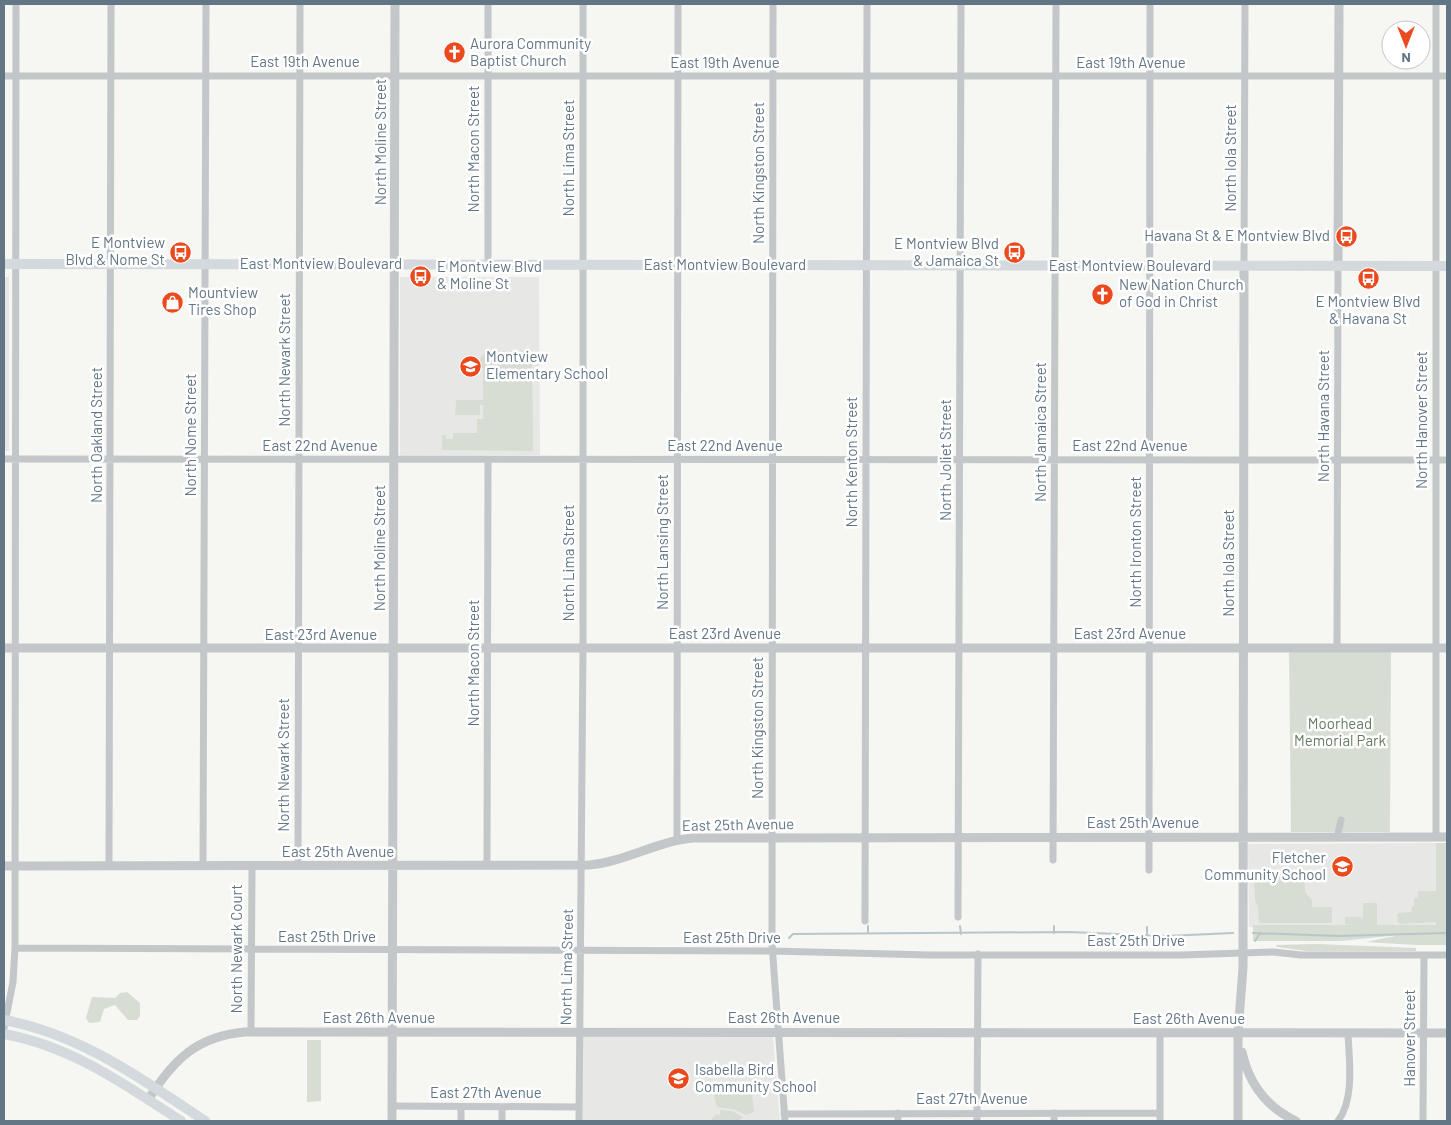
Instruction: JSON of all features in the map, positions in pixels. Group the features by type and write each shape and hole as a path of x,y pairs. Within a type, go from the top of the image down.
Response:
{"main road":[{"name":"East Montview Boulevard","path":"4,264 1442,266"},
{"path":"4,1022 36,1027 82,1044 205,1121"},
{"path":"4,1034 33,1041 77,1057 181,1121"}],"street":[{"path":"4,1022 13,982 15,948 16,4"},
{"name":"North Oakland Street","path":"109,866 108,648 111,4"},
{"name":"North Nome Street","path":"203,866 206,4"},
{"name":"North Newark Street","path":"298,866 300,4"},
{"name":"North Moline Street","path":"392,1121 395,4"},
{"name":"North Macon Street","path":"488,4 488,265"},
{"name":"North Lima Street","path":"579,1121 583,648 583,4"},
{"name":"North Lansing Street","path":"677,840 678,4"},
{"name":"North Kingston Street","path":"773,4 772,951 784,1117"},
{"name":"North Kenton Street","path":"865,921 867,4"},
{"name":"North Joliet Street","path":"958,917 961,4"},
{"name":"North Jamaica Street","path":"1053,860 1056,4"},
{"name":"North Ironton Street","path":"1149,870 1150,4"},
{"name":"North Iola Street","path":"1238,1121 1238,1033 1243,952 1245,4"},
{"name":"North Havana Street","path":"1337,648 1339,4"},
{"name":"North Hanover Street","path":"1436,4 1436,76 1442,266 1436,460 1436,837"},
{"name":"East 19th Avenue","path":"4,76 1447,76"},
{"name":"East 22nd Avenue","path":"4,459 1447,460"},
{"name":"North Macon Street","path":"488,459 488,866"},
{"name":"East 23rd Avenue","path":"4,648 1447,648"},
{"path":"1337,837 1341,820"},
{"name":"East 25th Avenue","path":"4,866 582,866 618,860 677,840 772,838 1447,837"},
{"name":"North Newark Court","path":"251,1032 252,866"},
{"name":"East 25th Drive","path":"15,948 250,951 772,951 844,954 1182,955 1276,952 1301,955 1447,955"},
{"path":"977,1121 978,954"},
{"name":"Hanover Street","path":"1423,1121 1424,956"},
{"name":"East 26th Avenue","path":"148,1100 155,1088 177,1061 200,1043 222,1034 251,1032 1447,1033"},
{"path":"1160,1033 1160,1121"},
{"path":"1238,1033 1244,1060 1255,1087 1271,1106 1296,1121"},
{"path":"1338,1121 1346,1107 1348,1093 1348,1033"},
{"name":"East 27th Avenue","path":"392,1106 579,1107"},
{"path":"461,1107 461,1121"},
{"path":"502,1107 502,1121"},
{"name":"East 27th Avenue","path":"784,1117 898,1117 977,1113 1160,1113"},
{"path":"1054,1113 1054,1121"},
{"path":"1081,1121 1082,1113"}],"shaded area":[{"path":"4,277 9,277 9,451 4,451"},
{"name":"Montview Elementary School","path":"400,277 539,277 540,455 400,456"},
{"name":"Fletcher Community School","path":"1436,843 1436,927 1249,927 1248,844"},
{"name":"Isabella Bird Community School","path":"581,1037 773,1037 780,1121 581,1121"}],"green space":[{"path":"489,351 522,351 532,358 533,451 442,450 442,435 446,435 446,439 453,439 453,433 477,433 477,419 483,419 483,405 480,405 480,415 455,415 456,400 483,400 483,368 479,368 479,362 482,356"},
{"name":"Moorhead Memorial Park","path":"1289,648 1391,648 1390,832 1291,832"},
{"path":"1436,843 1447,843 1447,945 1366,942 1400,935 1340,941 1253,941 1253,925 1351,925 1345,924 1345,917 1362,917 1363,925 1363,903 1377,903 1377,925 1436,925 1436,922 1400,924 1397,921 1398,913 1411,912 1412,906 1414,906 1414,898 1418,898 1418,891 1436,891"},
{"path":"1261,871 1310,871 1305,880 1305,892 1312,900 1312,907 1332,907 1332,923 1259,923 1254,877 1260,877"},
{"path":"1317,944 1416,948 1416,951 1306,951 1277,947 1276,945"},
{"path":"127,992 140,1003 140,1016 137,1020 128,1020 115,1005 104,1009 100,1022 89,1023 86,1018 92,997 115,998 120,993"},
{"path":"307,1040 321,1040 321,1101 307,1102"},
{"path":"729,1089 752,1093 754,1112 746,1115 733,1109 717,1107 713,1093"},
{"path":"720,1110 732,1111 743,1117 739,1121 710,1121 716,1114 720,1115"}],"waterway":[{"path":"868,926 868,933"},
{"path":"960,926 961,934"},
{"path":"1054,926 1054,933"},
{"path":"1147,927 1147,935"},
{"path":"789,938 793,934 1069,932 1166,936 1233,933"},
{"path":"1253,933 1338,936 1447,933"},
{"path":"1255,941 1260,933"}],"place":[{"name":"Aurora Community Baptist Church","path":"454,53"},
{"name":"Havana St & E Montview Blvd","path":"1346,236"},
{"name":"E Montview Blvd & Nome St","path":"181,252"},
{"name":"E Montview Blvd & Jamaica St","path":"1015,253"},
{"name":"E Montview Blvd & Moline St","path":"421,276"},
{"name":"E Montview Blvd & Havana St","path":"1368,279"},
{"name":"New Nation Church of God in Christ","path":"1103,294"},
{"name":"Mountview Tires Shop","path":"172,302"},
{"name":"Montview Elementary School","path":"470,366"},
{"name":"Fletcher Community School","path":"1342,867"},
{"name":"Isabella Bird Community School","path":"679,1079"}]}
